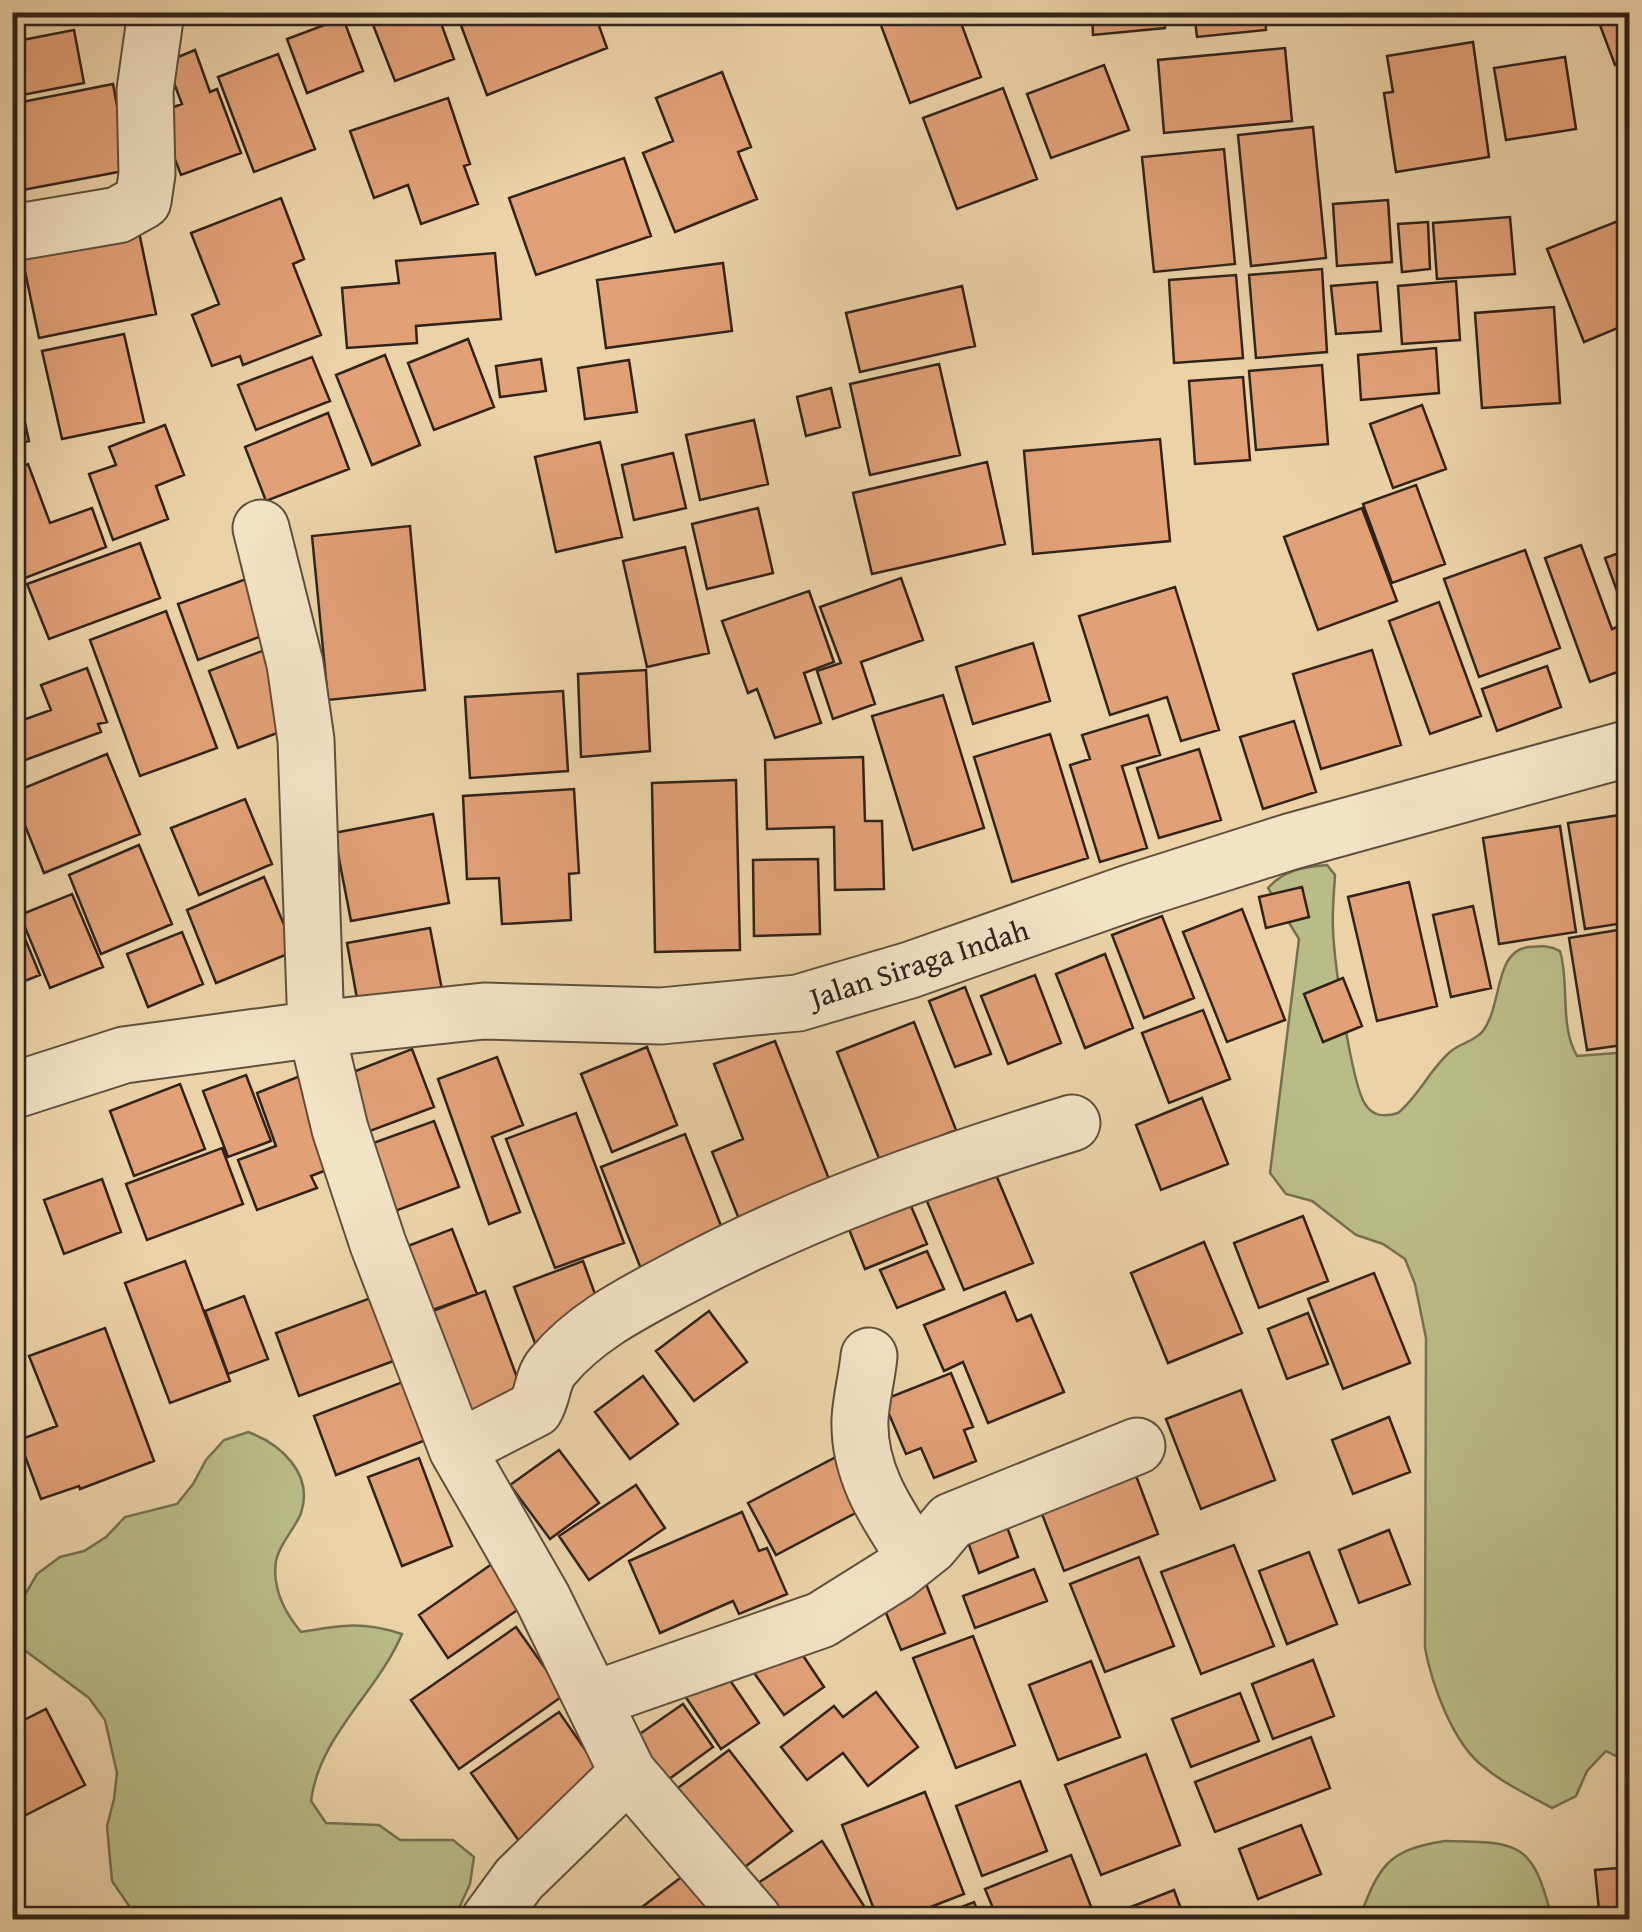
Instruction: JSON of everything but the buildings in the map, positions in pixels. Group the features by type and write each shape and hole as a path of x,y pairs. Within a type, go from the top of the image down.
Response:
{"street":[{"path":"12,233 118,215 143,201 147,174 146,90 156,12"},
{"path":"261,528 295,664 306,740 316,1029 340,1129 378,1244 457,1449 544,1599 628,1774 754,1920"},
{"name":"Jalan Siraga Indah","path":"12,1091 124,1055 316,1029 484,1011 662,1016 798,1003 910,970 1289,842 1630,748"},
{"path":"457,1449 535,1409 551,1368 579,1339 615,1313 744,1244 924,1171 1072,1122"},
{"path":"870,1356 860,1417 864,1463 878,1500 915,1557"},
{"path":"594,1699 821,1620 869,1593 915,1557 951,1521 1138,1446"},
{"path":"489,1920 519,1880 628,1774"}],"green space":[{"path":"1327,865 1335,875 1334,945 1349,1047 1365,1104 1376,1114 1398,1113 1443,1059 1483,1031 1504,968 1518,950 1529,947 1545,946 1560,951 1568,1031 1577,1056 1629,1052 1629,1763 1606,1751 1587,1771 1576,1796 1552,1808 1500,1779 1473,1757 1446,1713 1428,1663 1426,1338 1415,1284 1405,1259 1383,1244 1356,1235 1312,1201 1286,1194 1270,1173 1299,939 1268,888 1295,871"},
{"path":"248,1432 283,1453 299,1473 303,1486 301,1513 280,1549 275,1571 281,1600 295,1625 301,1632 352,1626 402,1634 325,1756 311,1801 326,1823 379,1825 400,1840 453,1840 474,1857 470,1884 454,1919 138,1919 112,1881 107,1826 117,1773 105,1720 89,1698 23,1649 16,1624 23,1598 37,1574 60,1557 84,1551 106,1537 125,1517 177,1504 224,1440"},
{"path":"1445,1841 1491,1843 1520,1851 1538,1874 1552,1919 1359,1919 1387,1864 1409,1850"}]}
